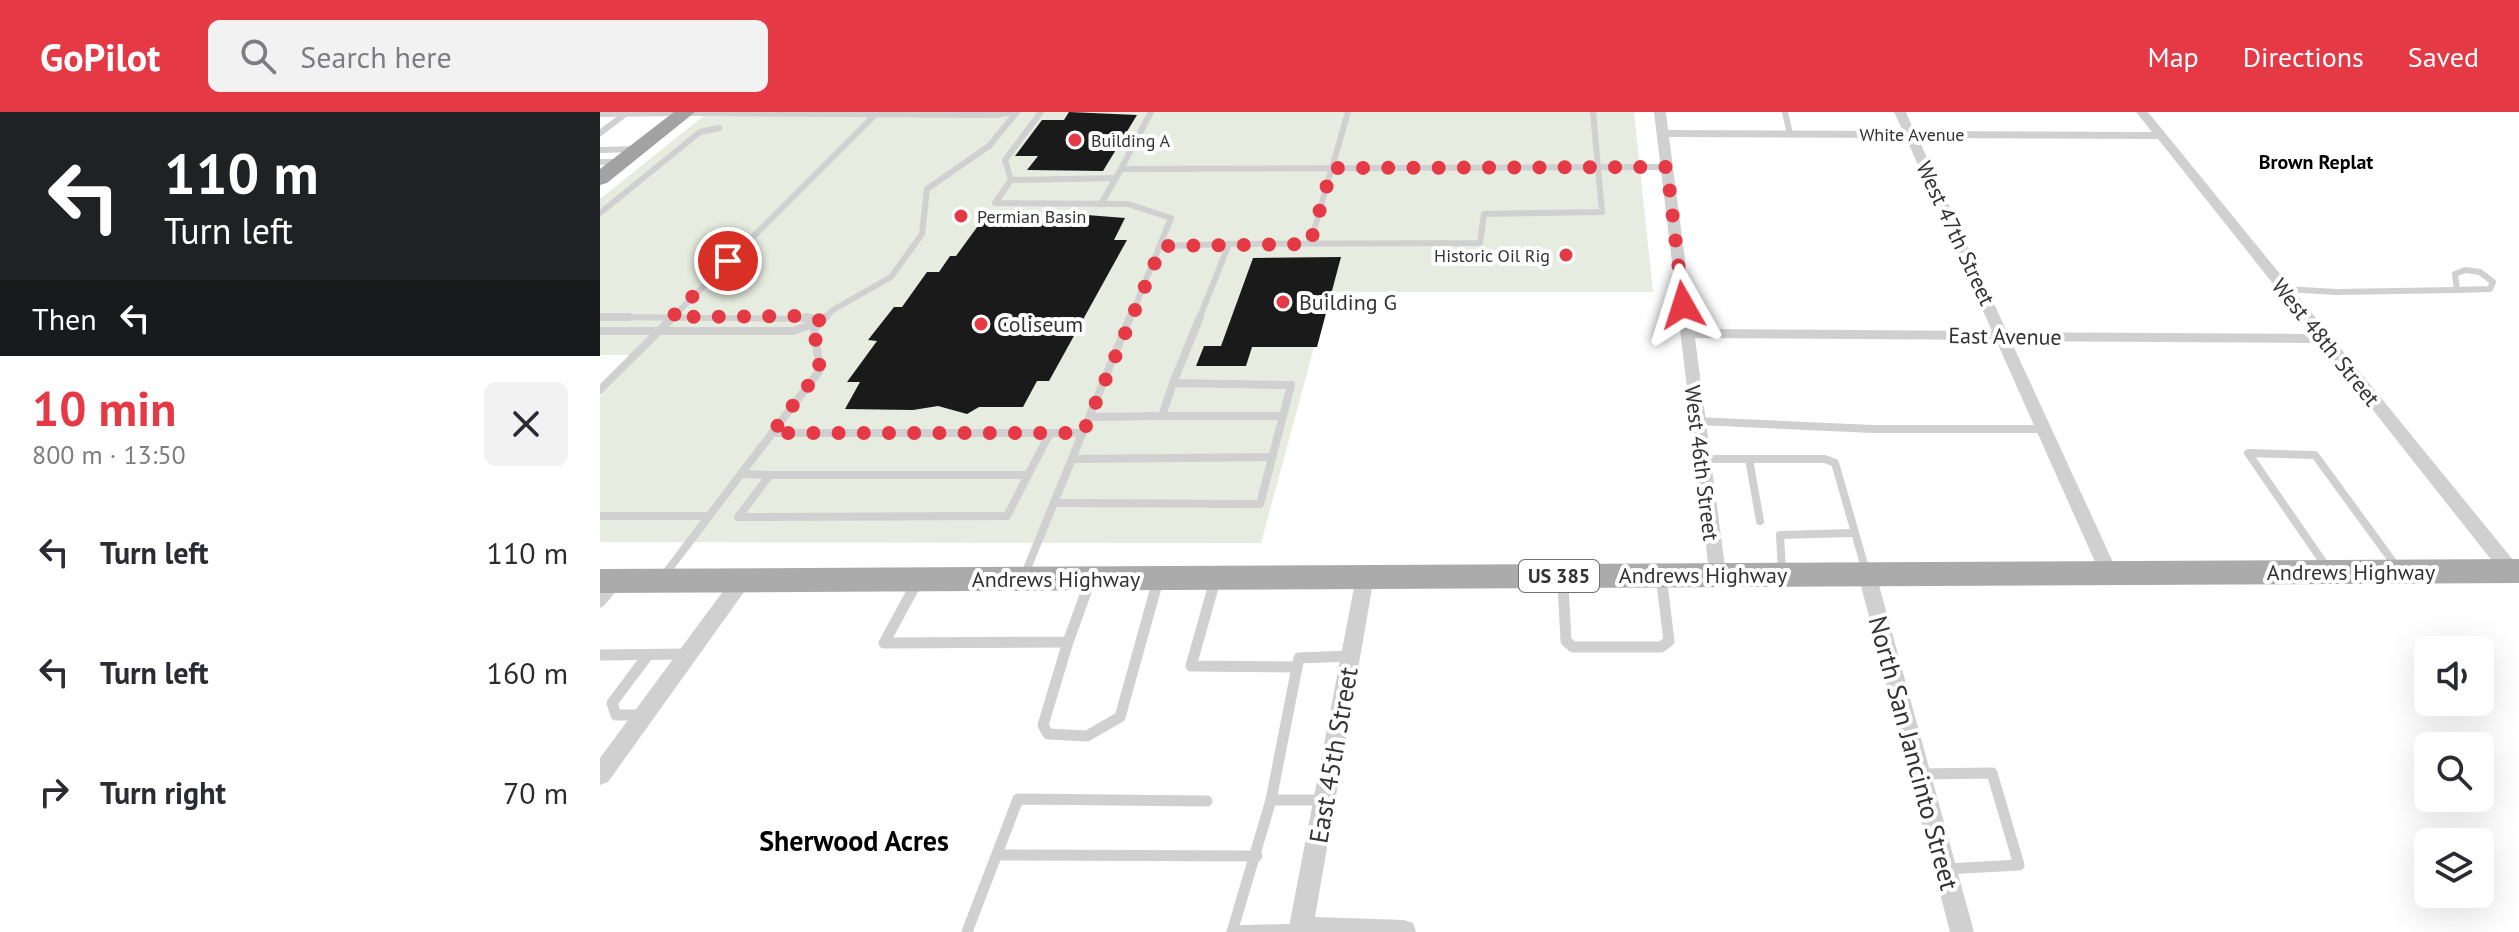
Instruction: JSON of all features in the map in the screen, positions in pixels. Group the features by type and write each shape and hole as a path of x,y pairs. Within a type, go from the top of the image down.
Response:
{"highway":[{"path":"600,179 686,112"}],"main road":[{"name":"Andrews Highway","path":"606,588 660,581 742,580 2515,571"}],"street":[{"path":"600,114 686,112"},
{"name":"West 46th Street","path":"1660,112 1717,575"},
{"name":"West 47th Street","path":"1900,112 2109,573"},
{"name":"West 48th Street","path":"2142,112 2515,571"},
{"name":"White Avenue","path":"1663,133 2162,136"},
{"name":"East Avenue","path":"1686,333 2324,339"},
{"name":"North San Jancinto Street","path":"1867,574 1962,932"},
{"name":"East 45th Street","path":"1300,931 1365,577"},
{"path":"600,775 742,580"},
{"path":"1300,931 1404,932"}],"lane":[{"path":"686,112 722,116 1011,112"},
{"path":"660,581 820,370 814,329 833,310 891,277 922,234 927,189 989,146 1017,112"},
{"path":"1011,180 1005,160 1041,112"},
{"path":"1101,204 1151,112"},
{"path":"1310,244 1348,112"},
{"path":"1162,246 1480,243 1484,214 1602,212 1593,112"},
{"path":"1785,112 1790,134"},
{"path":"600,133 625,114"},
{"path":"600,390 877,114"},
{"path":"600,213 700,132 719,128"},
{"path":"600,150 638,149"},
{"path":"600,162 621,162"},
{"path":"1121,169 1667,167"},
{"path":"1011,180 1116,178"},
{"path":"1011,180 995,203 1128,204 1171,218 1022,579"},
{"path":"1162,416 1229,244"},
{"path":"2284,289 2457,290 2490,289 2493,282 2482,273 2463,270 2455,274 2457,290"},
{"path":"600,317 803,316 822,321"},
{"path":"600,331 793,331 822,321"},
{"path":"1054,503 1260,504 1291,385 1173,383"},
{"path":"1090,417 1284,416"},
{"path":"1697,421 1873,429 2044,429"},
{"path":"772,433 1083,433"},
{"path":"770,475 738,517 1007,516 1050,433"},
{"path":"2329,572 2248,453 2315,455 2400,572"},
{"path":"1073,459 1272,457"},
{"path":"1702,459 1825,459 1835,463 1867,574"},
{"path":"1749,459 1760,521"},
{"path":"741,474 1029,475"},
{"path":"600,516 709,516"},
{"path":"1783,575 1780,535 1853,533"},
{"path":"1563,576 1566,641 1573,647 1661,647 1669,641 1660,575"},
{"path":"1091,579 1043,725 1048,734 1065,738 1108,729 1120,717 1159,578"},
{"path":"1216,578 1191,666 1297,667"},
{"path":"918,579 884,643 1068,642"},
{"path":"600,655 688,654"},
{"path":"644,715 616,715 612,703 648,655"},
{"path":"1300,931 1232,932 1257,856 1271,800 1299,658 1350,656"},
{"path":"1920,774 1992,773 2019,865 1946,869"},
{"path":"967,932 1018,799 1207,801"},
{"path":"1271,800 1325,800"},
{"path":"997,855 1257,856"}],"shaded area":[{"path":"1634,112 1653,292 1329,292 1261,543 600,542 600,396 640,355 600,355 600,199 706,114"}],"building":[{"name":"Building A","path":"1069,112 1137,115 1103,171 1027,170 1038,156 1015,156 1042,120 1064,120"},
{"name":"Coliseum","path":"1065,215 1125,218 1114,240 1127,240 1049,381 1037,381 1023,407 979,407 967,414 938,406 913,410 845,409 860,382 847,382 877,341 868,340 894,307 902,307 927,272 939,272 950,256 956,256 983,219 1062,219"},
{"name":"Building G","path":"1341,257 1317,347 1252,347 1246,366 1196,366 1204,346 1221,346 1253,258"}],"place":[{"name":"Building A","path":"1075,140"},
{"name":"Permian Basin","path":"961,216"},
{"name":"Historic Oil Rig","path":"1566,255"},
{"name":"Building G","path":"1283,302"},
{"name":"Coliseum","path":"981,324"}],"district":[{"name":"Brown Replat","path":"2316,162"},
{"name":"Sherwood Acres","path":"854,840"}],"route":[{"path":"728,261 672,317 803,316 822,321 814,329 820,370 772,433 1083,433 1162,246 1310,244 1332,168 1667,167 1683,305"}]}
